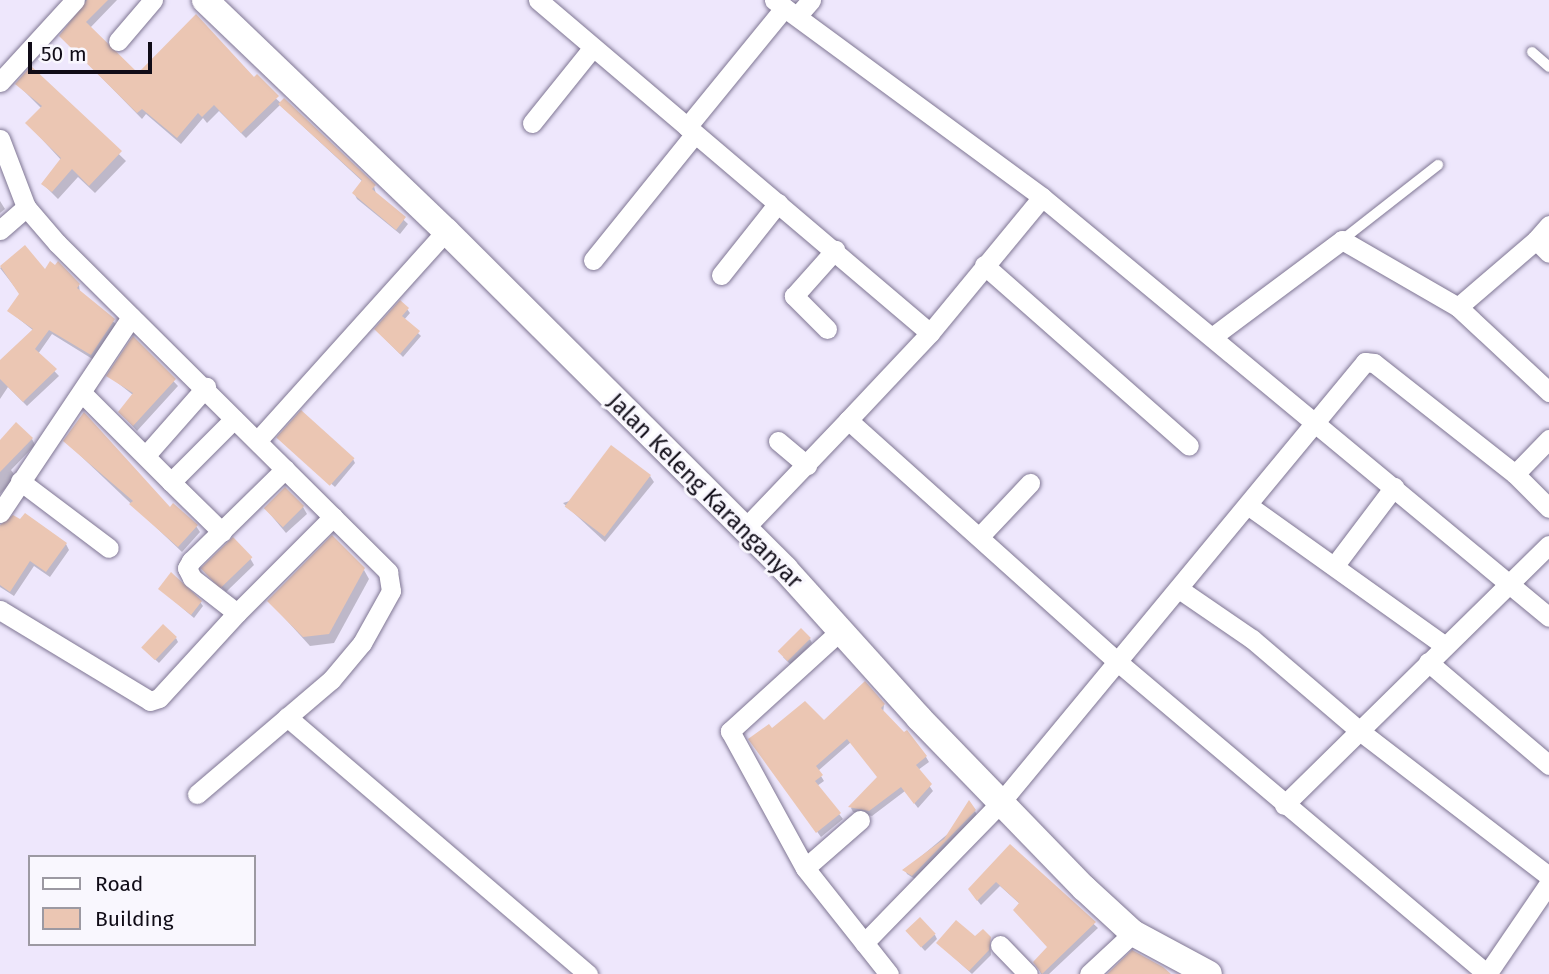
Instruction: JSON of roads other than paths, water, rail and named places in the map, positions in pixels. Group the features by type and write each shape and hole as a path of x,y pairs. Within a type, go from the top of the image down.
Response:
{"main road":[{"name":"Jalan Keleng Karanganyar","path":"205,0 446,231 744,529 1001,802 1133,933 1209,974"}],"street":[{"path":"0,82 75,0"},
{"path":"118,41 153,0"},
{"path":"538,0 690,131 835,250 929,333"},
{"path":"593,260 690,131 792,6 1042,197 1549,617"},
{"path":"532,123 593,47"},
{"path":"0,139 26,207 131,317 206,387 234,419 388,572 391,591 362,643 331,680 197,794"},
{"path":"744,529 929,333 1042,197"},
{"path":"721,275 778,203"},
{"path":"0,230 26,207"},
{"path":"257,441 446,231"},
{"path":"1458,307 1545,239"},
{"path":"1212,338 1342,240 1458,307 1546,384"},
{"path":"827,329 794,296 835,250"},
{"path":"984,265 1189,446"},
{"path":"0,513 131,317"},
{"path":"864,943 1001,802 1367,361 1515,474 1549,508"},
{"path":"146,455 206,387"},
{"path":"82,393 222,532"},
{"path":"171,482 234,419"},
{"path":"848,420 1119,663 1487,974 1546,894"},
{"path":"1515,474 1549,439"},
{"path":"778,441 807,465"},
{"path":"237,613 192,578 187,568 285,469"},
{"path":"20,481 109,548"},
{"path":"980,536 1030,483"},
{"path":"1335,565 1394,487"},
{"path":"1249,506 1445,646"},
{"path":"0,610 150,701 159,698 237,613 333,517"},
{"path":"1284,805 1549,545"},
{"path":"1179,589 1252,639 1361,732 1549,876"},
{"path":"840,631 730,731 805,868 889,974"},
{"path":"1428,662 1549,765"},
{"path":"287,717 588,974"},
{"path":"805,868 860,820"},
{"path":"1089,974 1133,933"},
{"path":"1000,945 1028,974"}],"lane":[{"path":"1532,52 1549,66"},
{"path":"1342,240 1438,165"}]}
